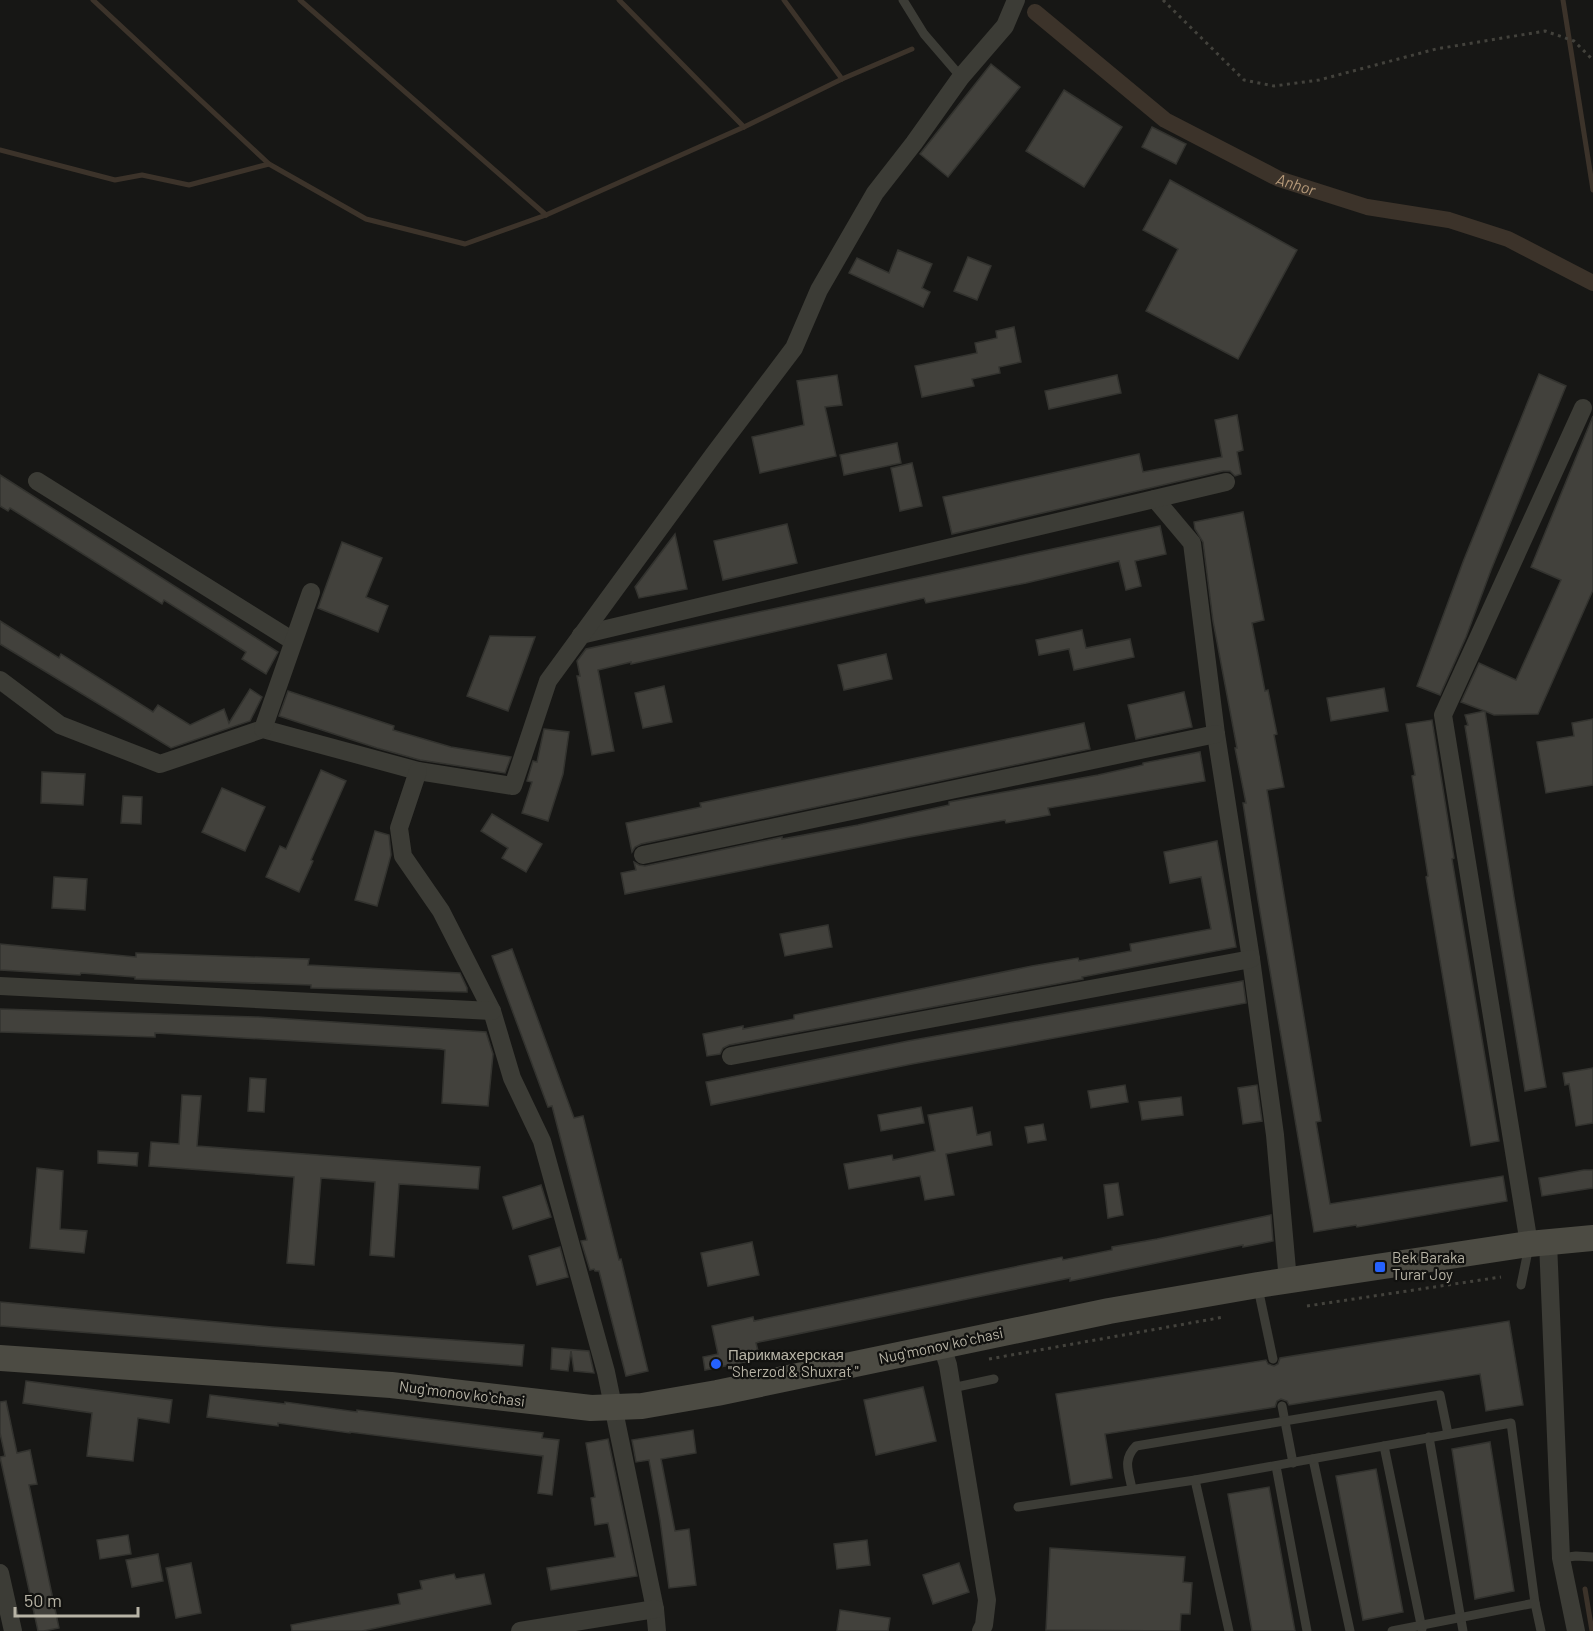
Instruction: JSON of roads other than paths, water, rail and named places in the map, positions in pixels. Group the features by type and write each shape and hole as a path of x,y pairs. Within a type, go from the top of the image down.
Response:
{"main road":[{"name":"Nugʻmonov koʻchasi","path":"0,1359 391,1385 562,1406 615,1408 678,1401 1109,1311 1258,1285 1539,1243 1593,1238"}],"street":[{"path":"0,680 60,725 160,764 263,729 418,771 513,786 548,681 794,348 819,290 875,193 961,77 1005,26 1016,0"},
{"path":"1576,1631 1561,1558 1539,1243 1443,716 1583,408"},
{"path":"37,481 293,640"},
{"path":"581,635 1226,482"},
{"path":"1155,499 1192,543 1216,734 1251,959 1275,1135 1288,1281"},
{"path":"263,729 310,592"},
{"path":"643,855 1216,734"},
{"path":"418,771 399,828 403,856 441,911 492,1011 512,1078 542,1141 615,1408 655,1609 657,1631"},
{"path":"731,1056 1251,959"},
{"path":"0,986 492,1011"},
{"path":"942,1346 987,1600 984,1625 981,1631"},
{"path":"0,1573 13,1631"},
{"path":"520,1631 655,1609"}],"lane":[{"path":"903,0 924,34 961,77"},
{"path":"1521,1285 1539,1243"},
{"path":"1258,1285 1273,1359"},
{"path":"951,1388 994,1379"},
{"path":"1132,1490 1127,1463 1129,1453 1136,1446 1440,1395 1448,1434"},
{"path":"1282,1406 1293,1463"},
{"path":"1018,1507 1196,1480 1511,1424 1540,1631"},
{"path":"1429,1437 1463,1631"},
{"path":"1384,1446 1422,1628"},
{"path":"1313,1460 1350,1631"},
{"path":"1276,1466 1307,1631"},
{"path":"1196,1480 1229,1631"},
{"path":"1561,1558 1593,1557"},
{"path":"1392,1631 1422,1628 1535,1603"}],"waterway":[{"path":"93,0 269,164 366,219 465,244 546,215 912,49"},
{"path":"300,0 546,215"},
{"path":"619,0 744,127"},
{"path":"784,0 842,79"},
{"path":"1563,0 1593,190"},
{"name":"Anhor","path":"1035,12 1165,120 1279,179 1367,207 1449,220 1508,239 1593,283"},
{"path":"0,150 115,180 142,175 189,185 269,164"},
{"path":"1585,1589 1592,1631"}],"place":[{"name":"Bek Baraka Turar Joy","path":"1380,1267"},
{"name":"Парикмахерская \"Sherzod & Shuxrat \"","path":"716,1364"}]}
